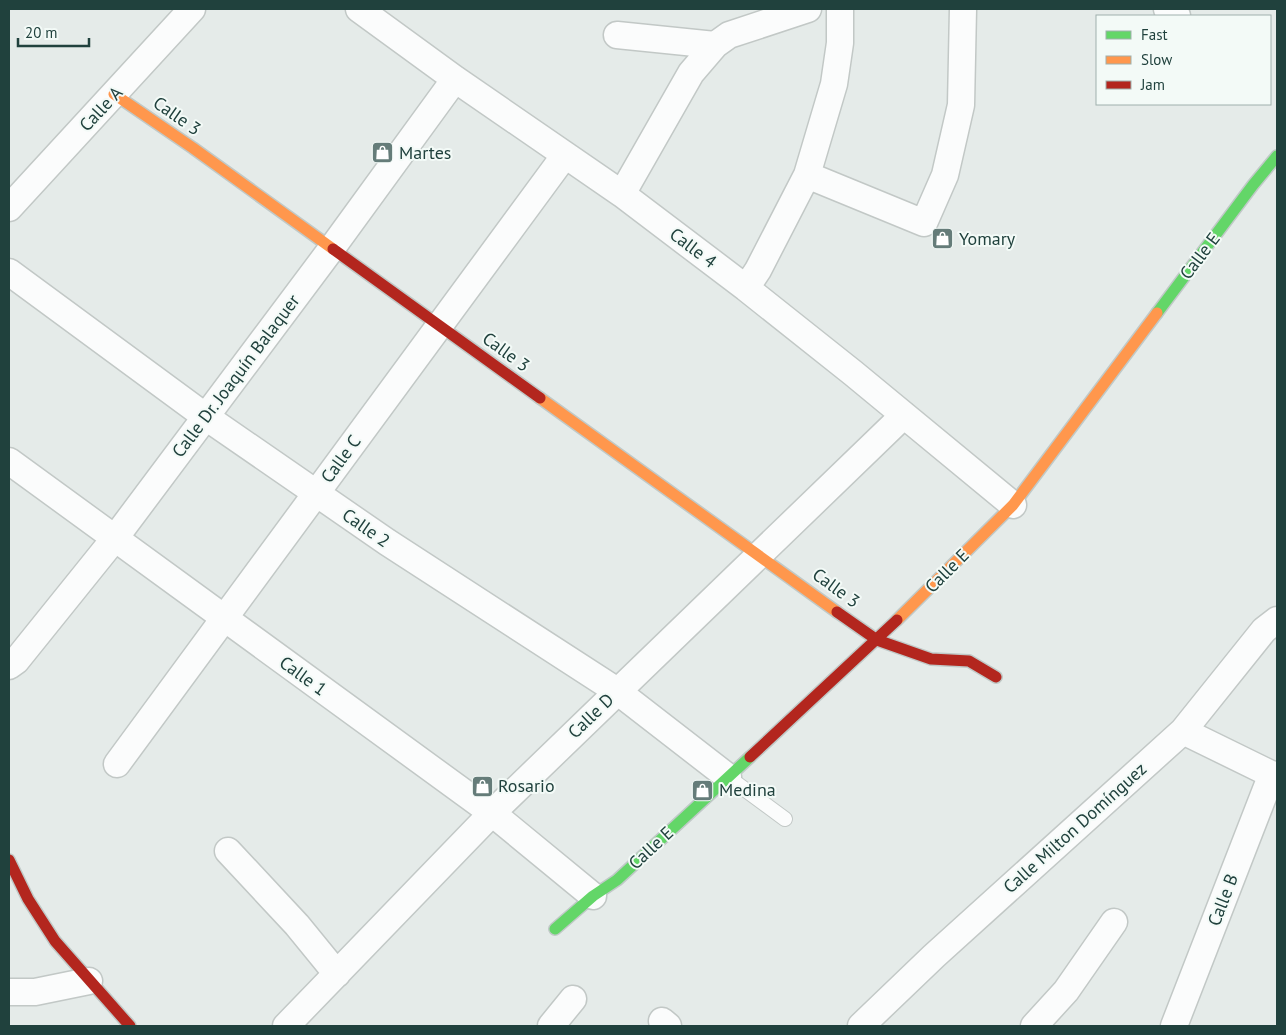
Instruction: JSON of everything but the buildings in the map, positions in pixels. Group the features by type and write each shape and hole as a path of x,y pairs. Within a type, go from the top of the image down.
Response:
{"street":[{"name":"Calle A","path":"9,208 192,9"},
{"name":"Calle 4","path":"359,9 455,80 622,194 746,288 1013,506"},
{"path":"622,194 691,73 715,45 729,35 808,9"},
{"path":"746,288 758,270 807,175 834,84 840,43 840,9"},
{"path":"807,175 924,223 945,175 961,105 963,9"},
{"path":"616,35 715,45"},
{"name":"Calle Dr. Joaquín Balaquer","path":"9,666 16,662 115,538 455,80"},
{"name":"Calle 3","path":"114,94 760,554 877,640 931,659 969,661 996,677"},
{"name":"Calle C","path":"117,764 564,155"},
{"name":"Calle E","path":"555,929 593,896 617,880 877,640 1013,506 1253,185 1277,156"},
{"name":"Calle 2","path":"9,272 206,417 316,493 617,691 728,777"},
{"name":"Calle D","path":"286,1026 492,813 904,416"},
{"name":"Calle 1","path":"9,461 492,813 593,896"},
{"name":"Calle Milton Domínguez","path":"861,1026 934,956 1183,731 1264,630 1277,620"},
{"path":"1183,731 1275,775"},
{"name":"Calle B","path":"1174,1026 1275,775"},
{"path":"228,851 297,925 337,974"},
{"path":"9,860 28,900 55,941 130,1026"},
{"path":"1034,1026 1066,991 1114,922"},
{"path":"9,992 35,992 89,981"},
{"path":"551,1026 573,999"}],"lane":[{"path":"728,777 785,818"}],"traffic: fast":[{"path":"1157,313 1277,156"},
{"path":"555,929 593,896 617,880 750,757"}],"traffic: slow":[{"path":"114,94 193,148 333,249"},
{"path":"897,620 1013,505 1157,313"},
{"path":"540,398 837,612"}],"traffic: jam":[{"path":"333,249 540,398"},
{"path":"837,612 877,640 931,659 969,661 996,677"},
{"path":"750,757 897,620"},
{"path":"9,860 28,899 55,941 130,1026"}],"place":[{"name":"Martes","path":"383,153"},
{"name":"Yomary","path":"943,239"},
{"name":"Rosario","path":"482,786"},
{"name":"Medina","path":"703,790"}]}
